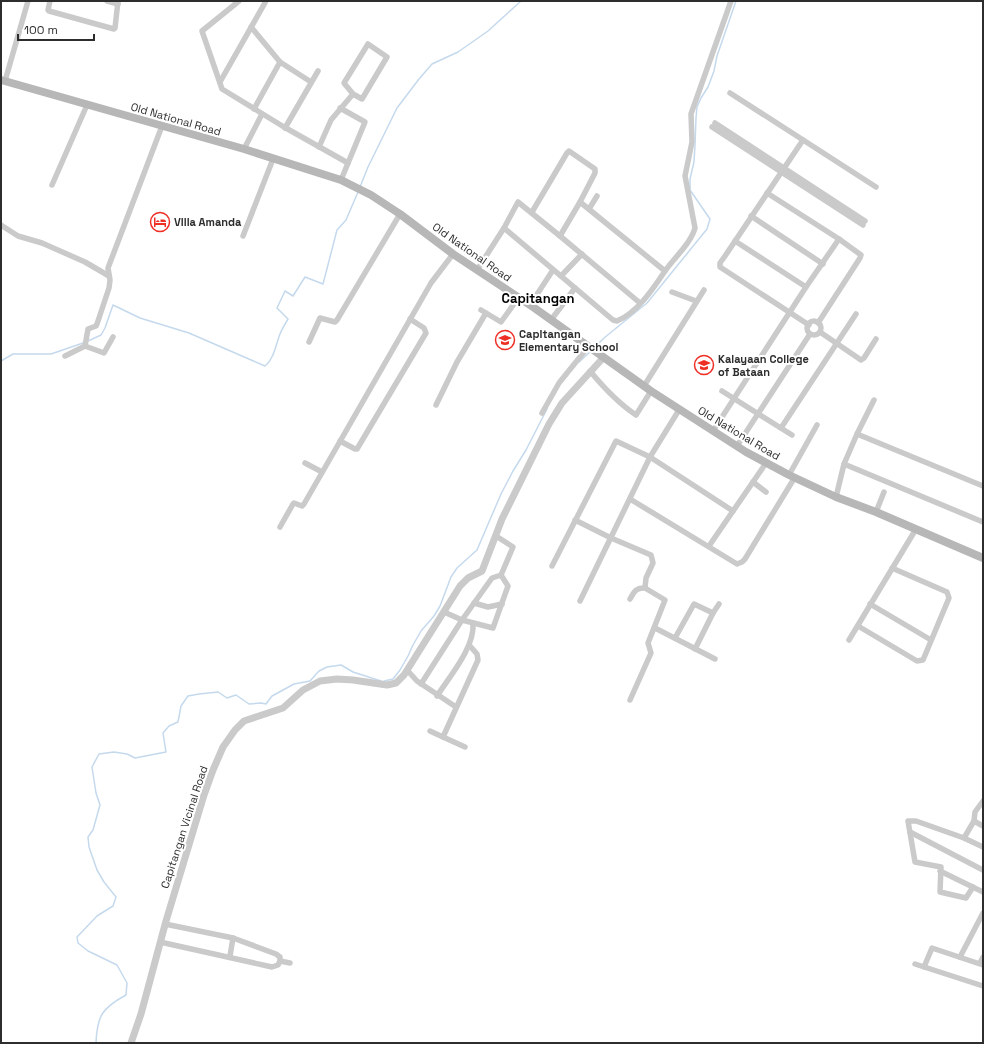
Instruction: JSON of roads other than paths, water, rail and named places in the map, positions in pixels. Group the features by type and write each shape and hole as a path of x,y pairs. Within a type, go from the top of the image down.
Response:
{"main road":[{"name":"Old National Road","path":"3,81 244,149 341,180 400,214 453,254 519,297 603,358 679,410 737,446 766,463 836,497 876,512 983,558"}],"street":[{"path":"3,81 28,1"},
{"path":"50,1 49,11 114,29 118,3 107,1"},
{"path":"239,1 202,32 222,89 285,128 348,163"},
{"path":"220,82 266,1"},
{"path":"504,228 617,322 624,318 650,293 665,271 688,243 694,231 695,224 685,176 692,142 691,114 731,1"},
{"path":"251,27 280,62 311,82"},
{"path":"368,44 387,57 362,99 353,94 344,84 368,44"},
{"path":"254,109 280,62"},
{"path":"285,128 318,71"},
{"path":"730,93 876,187"},
{"path":"319,147 331,120 353,94"},
{"path":"52,185 87,105"},
{"path":"340,108 365,122 341,180"},
{"path":"244,149 262,114"},
{"path":"713,125 864,223"},
{"path":"85,346 88,329 97,324 109,288 110,276 108,268 162,126"},
{"path":"803,140 720,263 720,267 809,325"},
{"path":"532,212 569,151 595,169 595,173 580,202 560,236"},
{"path":"243,236 273,158"},
{"path":"767,193 839,239 861,255 818,323"},
{"path":"589,209 598,196"},
{"path":"477,270 504,228 518,202 532,212 640,303"},
{"path":"580,202 665,271"},
{"path":"309,342 320,318 331,322 335,322 337,320 400,214"},
{"path":"751,216 823,264"},
{"path":"1,225 18,236 42,243 85,262 110,276"},
{"path":"712,431 839,239"},
{"path":"735,241 806,287"},
{"path":"280,527 292,504 302,506 304,504 431,283 453,254"},
{"path":"560,276 582,254"},
{"path":"530,305 553,270"},
{"path":"551,320 575,288"},
{"path":"644,386 704,290"},
{"path":"672,292 696,301"},
{"path":"481,310 502,322 519,297"},
{"path":"436,405 458,362 486,313"},
{"path":"781,428 856,314"},
{"path":"340,441 355,449 359,447 426,333 424,328 410,319"},
{"path":"809,325 812,322 818,323"},
{"path":"818,323 821,328 820,332"},
{"path":"809,325 808,328 810,334"},
{"path":"820,332 861,360 864,358 876,339"},
{"path":"810,334 814,335 820,332"},
{"path":"737,446 810,334"},
{"path":"65,356 85,346 104,353 113,337"},
{"path":"542,413 559,383 591,349"},
{"name":"Capitangan Vicinal Road","path":"131,1043 165,924 212,770 223,747 235,730 244,722 283,708 304,690 320,681 337,679 387,685 396,683 404,675 464,582 468,578 482,571 502,519 549,424 562,403 603,358"},
{"path":"590,371 621,405 636,415 651,391"},
{"path":"722,391 792,435"},
{"path":"836,497 844,464 874,400"},
{"path":"580,601 650,457 679,410"},
{"path":"630,499 737,564 742,562 792,476 817,425"},
{"path":"857,434 983,486"},
{"path":"552,566 616,441 650,457 733,511"},
{"path":"305,463 322,472"},
{"path":"709,546 766,463"},
{"path":"844,464 983,522"},
{"path":"753,482 766,492"},
{"path":"876,512 884,492"},
{"path":"575,520 611,538 651,554 654,563 646,578 645,588"},
{"path":"849,640 916,529"},
{"path":"421,684 462,620 492,578 501,575 513,547 496,536"},
{"path":"858,626 917,661 923,660 949,598 947,592 892,568"},
{"path":"444,612 462,620 492,628 508,586 501,575"},
{"path":"630,599 639,587 645,588 665,600 648,643 652,653 630,700"},
{"path":"474,603 488,607 502,604"},
{"path":"675,638 694,604 713,613"},
{"path":"695,649 719,604"},
{"path":"870,604 931,640"},
{"path":"437,696 470,646 473,633 473,623"},
{"path":"655,628 715,659"},
{"path":"443,737 478,660 478,654 470,646"},
{"path":"408,670 417,681 437,696 456,707"},
{"path":"430,731 465,747"},
{"path":"964,838 974,821 975,812 983,800"},
{"path":"973,887 966,898 940,892 940,866 915,862 908,821 916,821 964,838 983,848"},
{"path":"974,821 983,826"},
{"path":"910,832 983,870"},
{"path":"940,871 983,892"},
{"path":"960,957 983,913"},
{"path":"165,924 233,938 276,954 280,957 280,961"},
{"path":"230,956 233,938"},
{"path":"160,942 230,956 272,967 280,961"},
{"path":"924,967 932,948 981,964 983,957"},
{"path":"280,961 290,963"},
{"path":"915,964 983,986"}],"waterway":[{"path":"360,187 368,167 397,108 419,79 432,64 458,52 488,31 521,1"},
{"path":"595,347 647,303 707,229 710,219 690,190 690,179 694,162 697,107 708,87 714,71 717,56 736,1"},
{"path":"88,341 101,335 113,305 140,318 189,333 265,366 273,355 280,334 288,319 277,308 285,291 293,296 305,277 323,284 337,230 346,220 358,192"},
{"path":"1,361 13,354 51,354 83,343"},
{"path":"579,362 591,351"},
{"path":"384,681 393,679 400,670 421,631 434,616 440,606 451,577 457,568 477,550 501,494 547,409"},
{"path":"96,1043 98,1026 102,1014 111,1004 126,995 127,983 117,965 88,951 78,943 77,937 97,916 113,906 116,897 97,870 89,847 88,837 93,830 100,805 96,793 92,767 99,754 114,752 127,754 135,758 166,752 163,733 169,726 178,722 181,706 188,696 218,692 227,698 236,695 249,704 266,704 272,696 294,684 310,681 319,671 327,667 341,665 353,672 381,681"}],"place":[{"name":"Villa Amanda","path":"160,222"},
{"name":"Capitangan Elementary School","path":"505,340"},
{"name":"Kalayaan College of Bataan","path":"704,365"}],"district":[{"name":"Capitangan","path":"538,298"}]}
